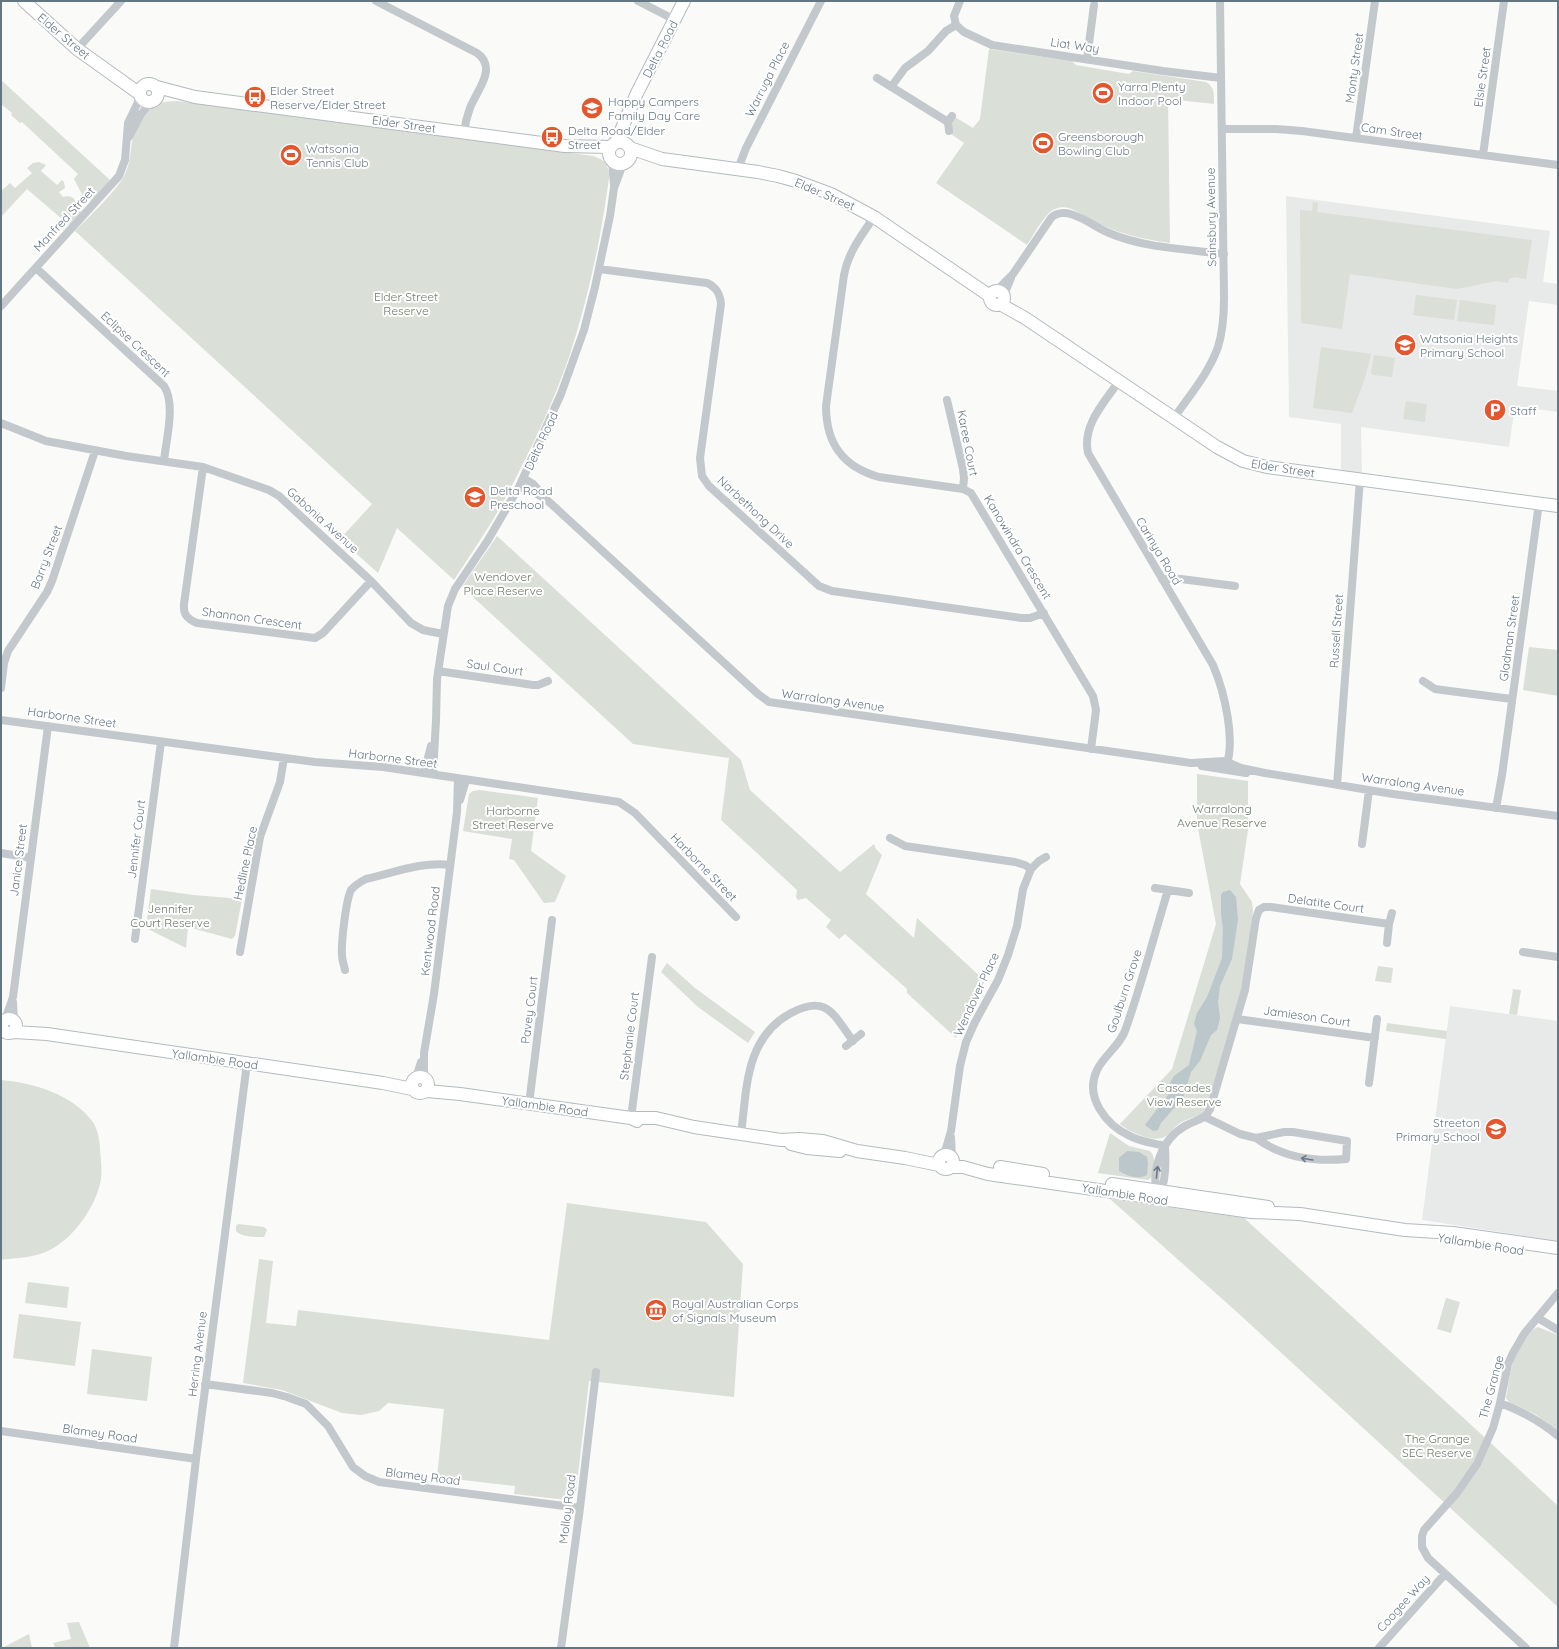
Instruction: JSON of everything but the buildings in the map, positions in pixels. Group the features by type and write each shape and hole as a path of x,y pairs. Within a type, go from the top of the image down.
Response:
{"street":[{"name":"Elder Street","path":"24,1 77,49 146,95 195,97 738,169 778,176 808,185 848,202 874,217 968,280 998,296 1025,318 1216,447 1236,458 1251,463 1558,506"},
{"path":"77,49 121,1"},
{"path":"376,1 477,53 485,60 486,72 469,109 464,132"},
{"path":"638,1 675,20"},
{"name":"Delta Road","path":"433,774 438,671 448,606 455,589 491,535 519,487 561,394 584,330 599,269 627,120 637,93 684,1"},
{"name":"Warruga Place","path":"738,169 746,148 821,1"},
{"path":"891,86 905,68 928,52 946,31 956,25 955,13 960,1"},
{"name":"Sainsbury Avenue","path":"1174,418 1206,370 1218,346 1224,313 1220,1"},
{"name":"Monty Street","path":"1356,138 1375,1"},
{"name":"Elsie Street","path":"1483,155 1504,1"},
{"path":"1087,59 1094,5"},
{"name":"Liat Way","path":"956,25 964,32 992,45 1163,71 1221,78"},
{"path":"877,78 949,123"},
{"name":"Elder Street","path":"146,95 150,83 157,87 195,97"},
{"name":"Manfred Street","path":"1,306 115,182 124,165 128,140 138,119 146,95"},
{"name":"Cam Street","path":"1222,130 1282,129 1558,166"},
{"path":"998,296 1048,222 1056,214 1062,212 1071,214 1105,232 1130,241 1224,254"},
{"path":"874,217 851,252 845,270 827,399 826,415 828,431 842,456 858,469 868,474 879,477 963,489"},
{"name":"Eclipse Crescent","path":"36,268 164,386 170,406 164,461"},
{"name":"Narbethong Drive","path":"599,269 706,283 712,285 718,292 721,304 700,458 702,476 709,486 819,586 832,591 1021,618 1030,618 1044,613"},
{"name":"Carinya Road","path":"1119,381 1090,426 1086,440 1088,453 1206,653 1215,671 1225,702 1228,739 1226,764"},
{"name":"Karee Court","path":"947,400 963,469 963,489"},
{"name":"Gabonia Avenue","path":"1,423 39,439 95,451 202,467 262,487 279,496 371,580 416,627 430,632 443,634"},
{"name":"Barry Street","path":"1,688 4,663 8,651 47,592 52,581 95,451"},
{"name":"Shannon Crescent","path":"202,467 184,604 184,613 191,621 204,624 315,638 323,633 371,580"},
{"name":"Warralong Avenue","path":"523,478 539,489 547,500 758,694 769,702 1191,763 1206,767 1226,764 1248,773 1265,773 1369,790 1558,816"},
{"name":"Russell Street","path":"1337,784 1360,479"},
{"name":"Warralong Avenue","path":"519,487 532,491 547,500"},
{"name":"Kanowindra Crescent","path":"963,489 971,493 978,503 1095,701 1096,717 1091,749"},
{"name":"Gladman Street","path":"1498,808 1539,503"},
{"path":"1162,579 1181,579 1235,586"},
{"name":"Saul Court","path":"438,671 533,685 538,685 548,681"},
{"path":"1423,681 1442,690 1512,699"},
{"name":"Harborne Street","path":"1,720 315,762 382,767 612,800 625,805 635,813 736,917"},
{"name":"Janice Street","path":"7,1025 48,726"},
{"name":"Delta Road","path":"424,773 436,728"},
{"name":"Jennifer Court","path":"135,939 161,742"},
{"name":"Hedline Place","path":"240,952 260,837 280,782 284,758"},
{"name":"Kentwood Road","path":"420,1083 434,994 462,779"},
{"path":"1362,844 1369,790"},
{"path":"890,838 905,846 1015,862 1025,865 1030,869 1046,857"},
{"path":"1,854 31,858"},
{"path":"345,970 342,950 348,900 351,890 357,884 366,879 428,865 450,865"},
{"name":"Wendover Place","path":"947,1160 960,1066 966,1042 998,980 1008,955 1017,926 1023,889 1030,869"},
{"path":"1155,888 1189,893"},
{"name":"Goulburn Grove","path":"1165,1146 1136,1139 1122,1132 1097,1106 1093,1088 1094,1077 1100,1065 1125,1033 1168,890"},
{"name":"Delatite Court","path":"1237,1019 1247,983 1256,918 1260,909 1271,907 1389,924"},
{"path":"1387,943 1392,913"},
{"name":"Pavey Court","path":"529,1104 552,920"},
{"path":"1523,952 1558,957"},
{"name":"Stephanie Court","path":"631,1118 652,957"},
{"path":"741,1134 752,1060 761,1040 780,1020 808,1005 819,1005 832,1013 853,1040"},
{"path":"1158,1193 1158,1161 1165,1146 1181,1129 1205,1117 1210,1109 1237,1019"},
{"name":"Jamieson Court","path":"1237,1019 1374,1038"},
{"path":"1369,1083 1377,1019"},
{"name":"Yallambie Road","path":"7,1025 48,1034 383,1083 420,1083 460,1094 631,1118 655,1126 671,1128 694,1127 781,1140 793,1145 825,1151 857,1151 905,1158 947,1160 1158,1193 1258,1205 1300,1214 1405,1230 1454,1241 1558,1256"},
{"path":"846,1046 861,1034"},
{"name":"Herring Avenue","path":"174,1648 205,1384 247,1063"},
{"path":"1205,1117 1240,1134 1256,1138 1266,1145 1283,1153 1297,1157 1321,1160 1346,1159 1347,1142 1293,1132 1256,1138"},
{"name":"Yallambie Road","path":"1405,1230 1453,1232 1558,1248"},
{"name":"The Grange","path":"1522,1647 1425,1553 1422,1547 1422,1536 1428,1525 1456,1493 1477,1464 1493,1428 1507,1370 1513,1353 1524,1334 1557,1295 1558,1287"},
{"path":"1538,1318 1558,1330"},
{"name":"Molloy Road","path":"560,1648 580,1508 596,1372"},
{"name":"Blamey Road","path":"205,1384 272,1393 306,1404 328,1426 353,1467 365,1476 379,1482 580,1508"},
{"path":"1500,1403 1533,1417 1558,1436"},
{"name":"Blamey Road","path":"1,1431 196,1459"},
{"name":"Coogee Way","path":"1379,1648 1445,1574"}],"shaded area":[{"name":"Watsonia Heights Primary School","path":"1286,196 1550,231 1543,282 1558,284 1558,305 1529,301 1517,386 1558,391 1558,412 1515,406 1509,447 1361,427 1362,474 1341,471 1341,424 1289,417"},
{"path":"1230,890 1236,897 1238,920 1232,959 1220,986 1218,1002 1220,1018 1217,1030 1211,1035 1200,1061 1191,1072 1183,1098 1161,1123 1158,1130 1153,1131 1145,1125 1168,1095 1170,1083 1174,1076 1189,1065 1197,1031 1194,1024 1197,1013 1207,997 1222,958 1223,929 1221,895 1223,892"},
{"name":"Streeton Primary School","path":"1450,1006 1558,1021 1558,1241 1422,1220"},
{"path":"1127,1151 1139,1152 1147,1157 1147,1175 1140,1177 1129,1176 1119,1171 1119,1158"}],"green space":[{"path":"989,49 1072,61 1076,65 1129,74 1133,71 1206,82 1211,86 1214,104 1168,99 1170,243 1149,240 1120,232 1100,225 1074,210 1065,207 1055,209 1047,215 1027,245 936,183 964,143 951,134 952,123 955,117 973,128 980,119"},
{"path":"1,80 110,180 92,201 83,196 74,179 78,174 22,122 20,123 11,115 12,113 1,104"},
{"name":"Elder Street Reserve","path":"177,101 593,156 606,164 609,178 602,224 593,269 569,357 538,433 511,488 490,525 454,580 397,528 378,573 340,539 372,504 75,231 107,198 123,178 127,170 135,131 145,115 155,105"},
{"path":"39,162 46,165 41,171 57,185 62,180 64,182 65,188 59,192 63,197 67,196 73,198 81,212 69,225 27,189 1,217 1,191 10,183 15,188 32,173 27,168 33,163"},
{"path":"1313,202 1318,203 1317,212 1532,240 1526,279 1515,277 1509,279 1508,283 1496,281 1457,289 1350,274 1342,329 1301,323 1300,210 1312,211"},
{"path":"1416,295 1457,300 1454,320 1413,315"},
{"path":"1460,300 1496,305 1494,325 1457,321"},
{"path":"1321,347 1371,354 1365,378 1352,413 1313,408"},
{"path":"1374,355 1395,358 1392,377 1373,375 1371,373"},
{"path":"1406,401 1427,404 1425,422 1403,419"},
{"name":"Wendover Place Reserve","path":"497,536 741,760 750,790 840,872 874,844 876,849 882,855 866,894 914,938 917,918 985,981 965,1016 956,1038 907,993 907,989 845,934 839,939 826,927 831,920 806,898 798,900 796,897 797,890 721,820 729,758 633,744 462,587"},
{"path":"1529,647 1558,650 1558,696 1523,690"},
{"name":"Cascades View Reserve","path":"1197,774 1248,781 1248,830 1240,884 1252,902 1253,911 1242,989 1206,1108 1198,1116 1180,1123 1166,1136 1155,1139 1135,1133 1120,1124 1172,1069 1216,924 1197,823"},
{"name":"Harborne Street Reserve","path":"480,790 538,798 531,851 566,876 555,902 544,903 514,860 509,859 512,839 463,831 469,794 473,791"},
{"name":"Jennifer Court Reserve","path":"151,889 193,895 242,899 235,936 232,939 188,927 186,948 148,929 147,920"},
{"path":"667,963 695,988 755,1032 748,1043 698,1007 661,972"},
{"path":"1378,966 1393,968 1391,983 1375,981"},
{"path":"1512,989 1521,990 1517,1015 1509,1014"},
{"path":"1387,1023 1447,1031 1446,1039 1386,1031"},
{"path":"1,1080 39,1087 52,1092 63,1097 84,1112 95,1125 97,1132 100,1144 101,1179 94,1202 80,1224 61,1243 40,1254 1,1260"},
{"path":"1110,1133 1129,1146 1150,1151 1154,1160 1152,1177 1148,1180 1098,1173"},
{"name":"The Grange SEC Reserve","path":"1110,1199 1244,1218 1558,1506 1558,1607 1238,1313"},
{"path":"567,1203 706,1222 743,1264 734,1397 589,1381 576,1492 567,1500 514,1494 515,1486 437,1477 444,1409 388,1403 379,1411 361,1415 342,1413 282,1390 243,1383 259,1259 273,1261 266,1323 296,1326 298,1310 549,1340"},
{"path":"238,1224 264,1227 267,1230 264,1237 245,1236 236,1231 236,1226"},
{"path":"28,1282 69,1287 67,1308 25,1303"},
{"path":"1446,1298 1460,1302 1451,1333 1437,1329"},
{"path":"19,1314 81,1322 75,1366 13,1358"},
{"path":"1538,1327 1558,1335 1558,1431 1535,1414 1509,1402 1506,1398 1511,1370 1516,1356 1526,1338 1534,1329"},
{"path":"92,1349 152,1357 147,1401 87,1394"},
{"path":"79,1622 90,1648 51,1648 55,1647 53,1643 71,1639 67,1623"},
{"path":"29,1634 32,1648 2,1648"}],"place":[{"name":"Yarra Plenty Indoor Pool","path":"1103,93"},
{"name":"Elder Street Reserve/Elder Street","path":"255,97"},
{"name":"Happy Campers Family Day Care","path":"592,108"},
{"name":"Delta Road/Elder Street","path":"552,137"},
{"name":"Greensborough Bowling Club","path":"1043,143"},
{"name":"Watsonia Tennis Club","path":"291,155"},
{"name":"Watsonia Heights Primary School","path":"1405,345"},
{"name":"Staff","path":"1495,410"},
{"name":"Delta Road Preschool","path":"475,497"},
{"name":"Streeton Primary School","path":"1496,1129"},
{"name":"Royal Australian Corps of Signals Museum","path":"656,1310"}],"park label":[{"name":"Warralong Avenue Reserve","path":"1222,815"}]}
